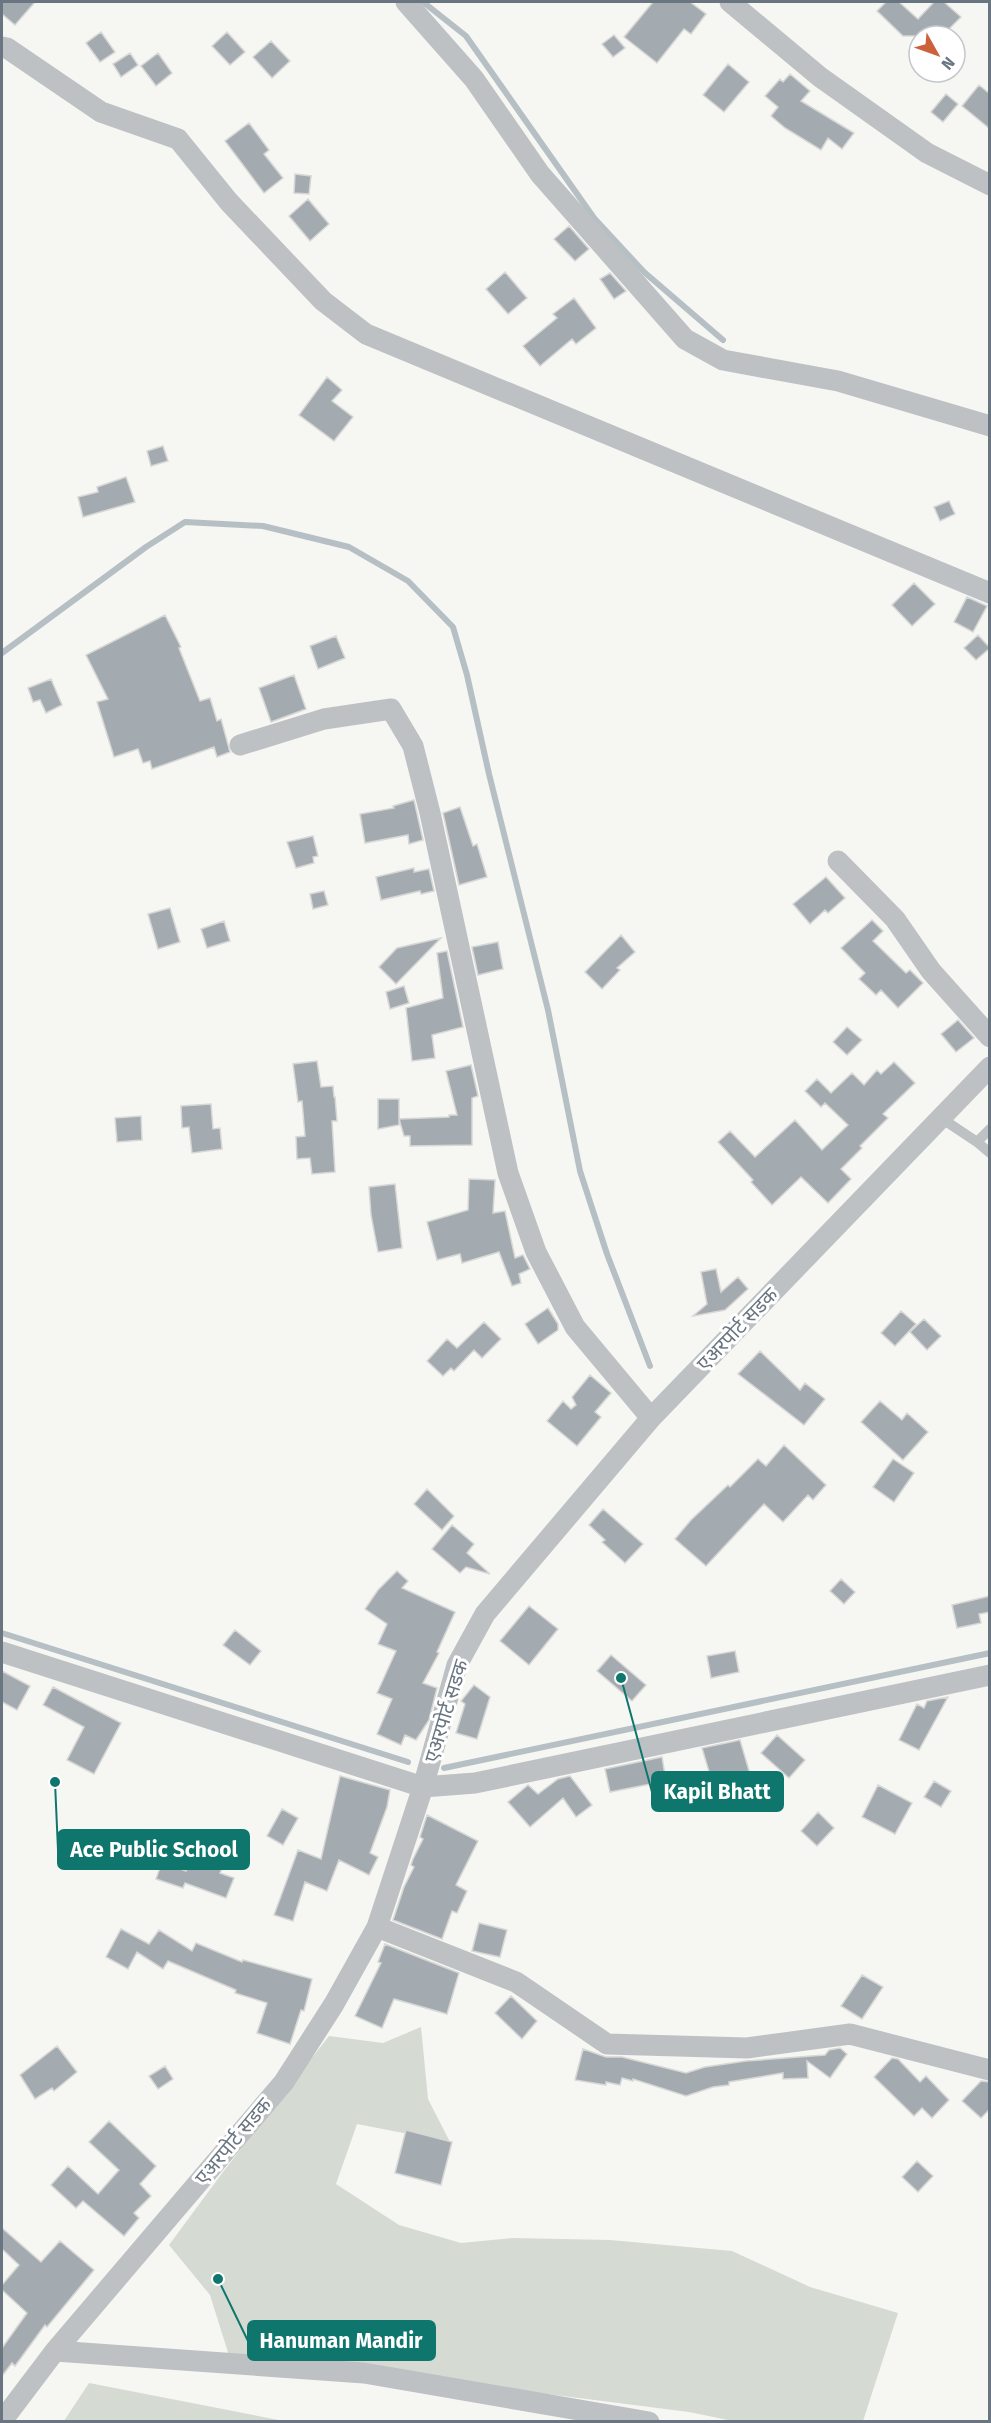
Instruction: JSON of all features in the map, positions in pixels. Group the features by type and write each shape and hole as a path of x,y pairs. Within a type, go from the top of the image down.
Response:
{"street":[{"path":"406,2 474,79 540,174 685,339 723,360 838,381 990,426"},
{"path":"730,2 820,77 927,153 990,185"},
{"path":"2,47 8,48 101,112 178,139 229,202 323,301 366,334 990,593"},
{"path":"240,745 324,719 391,709 413,746 416,757 460,945 508,1173 536,1252 575,1327 651,1418"},
{"path":"838,861 894,919 931,971 990,1037"},
{"name":"एअरपोर्ट सडक","path":"2,2421 55,2351 284,2082 334,2004 377,1927 423,1787 457,1665 485,1614 651,1418 990,1067"},
{"path":"2,1652 423,1787 475,1783 990,1675"},
{"path":"377,1927 516,1982 608,2044 747,2048 850,2034 990,2070"},
{"path":"55,2351 364,2373 649,2421"}],"lane":[{"path":"940,1118 990,1153"},
{"path":"977,1142 990,1129"}],"shaded area":[{"path":"421,2027 428,2099 450,2142 357,2124 336,2184 399,2225 461,2243 512,2238 610,2240 732,2251 810,2287 898,2313 863,2421 733,2421 689,2412 341,2368 231,2362 210,2295 169,2245 329,2036 383,2043"},
{"path":"89,2383 284,2421 64,2421"}],"building":[{"path":"2,2 35,2 15,25 2,14"},
{"path":"653,2 690,2 706,14 691,34 684,29 657,63 624,37"},
{"path":"886,2 899,2 918,19 934,2 944,2 961,17 954,24 907,24 907,36 903,36 877,11"},
{"path":"101,32 115,52 100,62 86,43"},
{"path":"227,32 245,52 230,65 212,46"},
{"path":"614,35 625,48 613,57 602,44"},
{"path":"271,41 290,61 272,78 253,57"},
{"path":"130,53 138,65 121,77 113,64"},
{"path":"158,53 172,73 156,86 141,66"},
{"path":"728,64 749,82 724,112 703,95"},
{"path":"790,74 810,91 801,101 854,133 842,149 828,138 821,150 785,128 771,116 778,107 765,96 780,79 783,82"},
{"path":"979,85 990,94 990,129 962,106"},
{"path":"946,94 958,104 943,122 931,112"},
{"path":"249,123 269,150 264,154 283,178 264,193 225,141"},
{"path":"295,174 311,176 309,194 294,193"},
{"path":"308,199 329,224 310,241 289,216"},
{"path":"569,226 589,249 575,261 554,239"},
{"path":"505,272 527,298 508,314 486,289"},
{"path":"610,273 626,291 614,299 600,279"},
{"path":"574,298 596,328 576,344 572,339 540,366 523,346 557,318 553,314"},
{"path":"327,377 342,390 332,401 353,417 334,441 299,415"},
{"path":"163,446 168,461 151,466 147,451"},
{"path":"126,477 135,502 83,517 78,497 98,492 97,487"},
{"path":"949,501 955,514 940,521 934,507"},
{"path":"914,583 935,604 912,626 892,605"},
{"path":"967,597 987,606 973,632 954,622"},
{"path":"165,615 181,647 179,648 200,701 210,698 217,721 221,719 230,752 217,757 214,747 152,769 150,761 143,763 138,749 114,757 97,702 108,699 86,655"},
{"path":"978,635 990,648 976,660 964,648"},
{"path":"336,636 345,658 318,669 310,646"},
{"path":"294,675 306,709 271,722 259,688"},
{"path":"51,679 62,705 46,713 40,700 33,702 28,688"},
{"path":"414,800 423,840 409,844 408,835 365,843 360,814 394,808 393,806"},
{"path":"460,807 473,846 477,844 487,877 459,885 443,813"},
{"path":"313,836 318,856 313,857 314,863 296,868 287,842"},
{"path":"414,868 414,872 429,869 434,891 421,894 420,891 381,900 376,877"},
{"path":"826,877 845,898 828,913 825,910 810,924 793,904"},
{"path":"324,891 328,905 313,909 310,894"},
{"path":"170,908 180,942 158,949 148,914"},
{"path":"872,920 883,931 873,941 906,973 910,970 923,983 898,1008 881,990 876,995 859,979 865,973 841,948"},
{"path":"224,921 230,941 207,948 201,929"},
{"path":"621,935 635,952 617,968 620,970 602,989 585,972"},
{"path":"441,938 396,984 379,967 397,948"},
{"path":"498,942 503,969 478,975 472,947"},
{"path":"447,951 463,1027 432,1035 435,1058 412,1061 406,1008 443,998 437,953"},
{"path":"404,986 409,1003 390,1009 386,992"},
{"path":"958,1020 974,1038 956,1052 941,1034"},
{"path":"847,1027 862,1040 847,1055 833,1042"},
{"path":"317,1061 321,1087 333,1086 335,1097 337,1121 332,1121 335,1172 312,1174 310,1158 297,1159 296,1137 305,1136 302,1101 298,1102 293,1064"},
{"path":"894,1062 915,1083 883,1114 888,1118 841,1169 851,1179 828,1203 801,1177 772,1205 751,1182 753,1180 718,1142 730,1131 755,1157 795,1120 822,1150 848,1125 825,1103 821,1107 805,1091 817,1079 831,1093 852,1073 864,1085 877,1070 881,1074"},
{"path":"471,1065 478,1096 472,1098 472,1145 410,1146 410,1136 404,1136 399,1119 457,1115 446,1071"},
{"path":"378,1099 399,1099 399,1125 378,1129"},
{"path":"211,1104 213,1129 220,1128 222,1149 192,1153 189,1127 182,1128 181,1106"},
{"path":"141,1116 142,1140 117,1142 115,1118"},
{"path":"469,1179 495,1180 493,1213 505,1211 515,1258 523,1255 530,1269 519,1274 521,1283 512,1286 499,1252 462,1263 460,1254 437,1260 427,1222 468,1210"},
{"path":"395,1184 402,1248 378,1252 371,1215 369,1187"},
{"path":"716,1269 721,1292 738,1277 748,1289 725,1310 693,1316 707,1304 701,1272"},
{"path":"548,1308 558,1324 558,1330 538,1344 525,1324"},
{"path":"901,1311 916,1324 895,1346 881,1333"},
{"path":"924,1319 941,1336 927,1350 910,1332"},
{"path":"484,1322 501,1339 482,1358 474,1350 454,1371 451,1368 443,1376 427,1361 447,1339 457,1348"},
{"path":"760,1351 800,1390 805,1383 825,1399 804,1425 738,1374"},
{"path":"590,1375 611,1393 595,1412 601,1417 577,1446 547,1421 563,1401 571,1409 576,1405 572,1397"},
{"path":"880,1401 902,1420 907,1413 928,1432 903,1460 861,1422"},
{"path":"784,1445 826,1485 813,1500 808,1495 783,1522 764,1504 706,1566 675,1539 691,1520 728,1485 730,1487 758,1459 766,1466"},
{"path":"893,1459 914,1473 894,1502 873,1487"},
{"path":"427,1489 454,1516 442,1530 414,1504"},
{"path":"603,1509 643,1544 625,1563 602,1542 605,1540 589,1525"},
{"path":"452,1525 474,1544 467,1553 490,1574 466,1567 460,1573 432,1549"},
{"path":"397,1571 408,1581 402,1588 455,1612 437,1652 439,1653 423,1683 437,1688 429,1720 416,1740 405,1735 401,1745 377,1734 392,1699 377,1693 396,1651 378,1644 387,1624 365,1609 378,1590"},
{"path":"841,1579 855,1592 844,1604 830,1591"},
{"path":"990,1596 990,1612 979,1614 981,1623 957,1628 952,1605"},
{"path":"529,1606 558,1629 529,1665 500,1641"},
{"path":"235,1630 261,1651 250,1665 223,1645"},
{"path":"735,1651 739,1672 711,1678 707,1656"},
{"path":"611,1655 646,1685 632,1701 597,1671"},
{"path":"2,1671 30,1686 17,1710 2,1702"},
{"path":"474,1685 490,1697 477,1739 456,1733 465,1704 461,1701"},
{"path":"53,1687 121,1723 94,1774 67,1760 84,1727 43,1705"},
{"path":"948,1697 919,1750 899,1740 917,1704 924,1708 927,1701"},
{"path":"777,1735 805,1760 789,1778 761,1753"},
{"path":"740,1740 750,1774 713,1785 702,1748"},
{"path":"662,1757 666,1781 610,1792 605,1769"},
{"path":"340,1776 390,1790 387,1807 370,1853 378,1857 369,1875 339,1860 327,1891 305,1882 293,1921 274,1915 298,1850 321,1859"},
{"path":"570,1776 592,1805 576,1817 563,1798 530,1827 508,1802 528,1785 538,1794 558,1779"},
{"path":"934,1781 951,1791 941,1807 924,1797"},
{"path":"878,1785 912,1803 895,1834 862,1817"},
{"path":"282,1809 298,1818 283,1845 267,1836"},
{"path":"818,1812 834,1828 817,1846 801,1831"},
{"path":"427,1815 478,1841 456,1885 467,1891 457,1913 452,1911 442,1939 393,1920 404,1887 414,1867 411,1865 423,1839 420,1837"},
{"path":"204,1832 233,1845 220,1873 234,1878 226,1898 185,1883 183,1888 156,1879 162,1862 186,1871"},
{"path":"479,1923 507,1930 500,1957 472,1951"},
{"path":"121,1929 149,1944 159,1930 192,1951 196,1943 242,1962 243,1960 312,1979 304,2011 301,2010 290,2044 257,2033 267,2003 235,1993 236,1990 168,1961 163,1969 137,1952 128,1969 106,1957"},
{"path":"385,1944 459,1973 447,2014 394,1999 382,2028 355,2016 381,1963 378,1962"},
{"path":"862,1975 883,1987 862,2019 841,2006"},
{"path":"511,1996 537,2021 522,2039 495,2013"},
{"path":"57,2046 77,2072 54,2091 52,2088 35,2099 20,2075"},
{"path":"840,2048 847,2054 830,2078 807,2061 808,2078 783,2079 783,2073 729,2082 729,2085 713,2087 686,2096 633,2079 633,2081 622,2078 620,2085 575,2080 583,2049 606,2057 622,2057 686,2073 705,2067 746,2061 825,2055 829,2050"},
{"path":"892,2058 898,2059 920,2082 926,2076 949,2100 932,2118 922,2108 914,2116 874,2077"},
{"path":"165,2066 173,2079 158,2089 149,2076"},
{"path":"981,2081 990,2082 990,2109 981,2118 962,2101"},
{"path":"109,2121 156,2166 140,2184 151,2196 134,2213 139,2218 124,2236 83,2201 76,2208 51,2185 68,2166 98,2194 119,2170 89,2142"},
{"path":"406,2130 452,2142 441,2185 395,2173"},
{"path":"917,2161 933,2176 918,2192 902,2177"},
{"path":"2,2228 41,2262 60,2241 94,2270 47,2327 45,2325 15,2366 12,2363 2,2376 2,2348 27,2313 2,2290 2,2285 19,2265 2,2249"}],"waterway":[{"path":"423,2 466,36 594,218 644,272 723,340"},
{"path":"2,653 146,547 185,522 263,526 349,547 408,581 453,627 467,675 489,774 548,1010 580,1171 607,1254 650,1366"},
{"path":"2,1633 408,1762"},
{"path":"444,1768 990,1653"}],"place":[{"name":"Kapil Bhatt","path":"621,1678"},
{"name":"Ace Public School","path":"55,1782"},
{"name":"Hanuman Mandir","path":"218,2279"}]}
